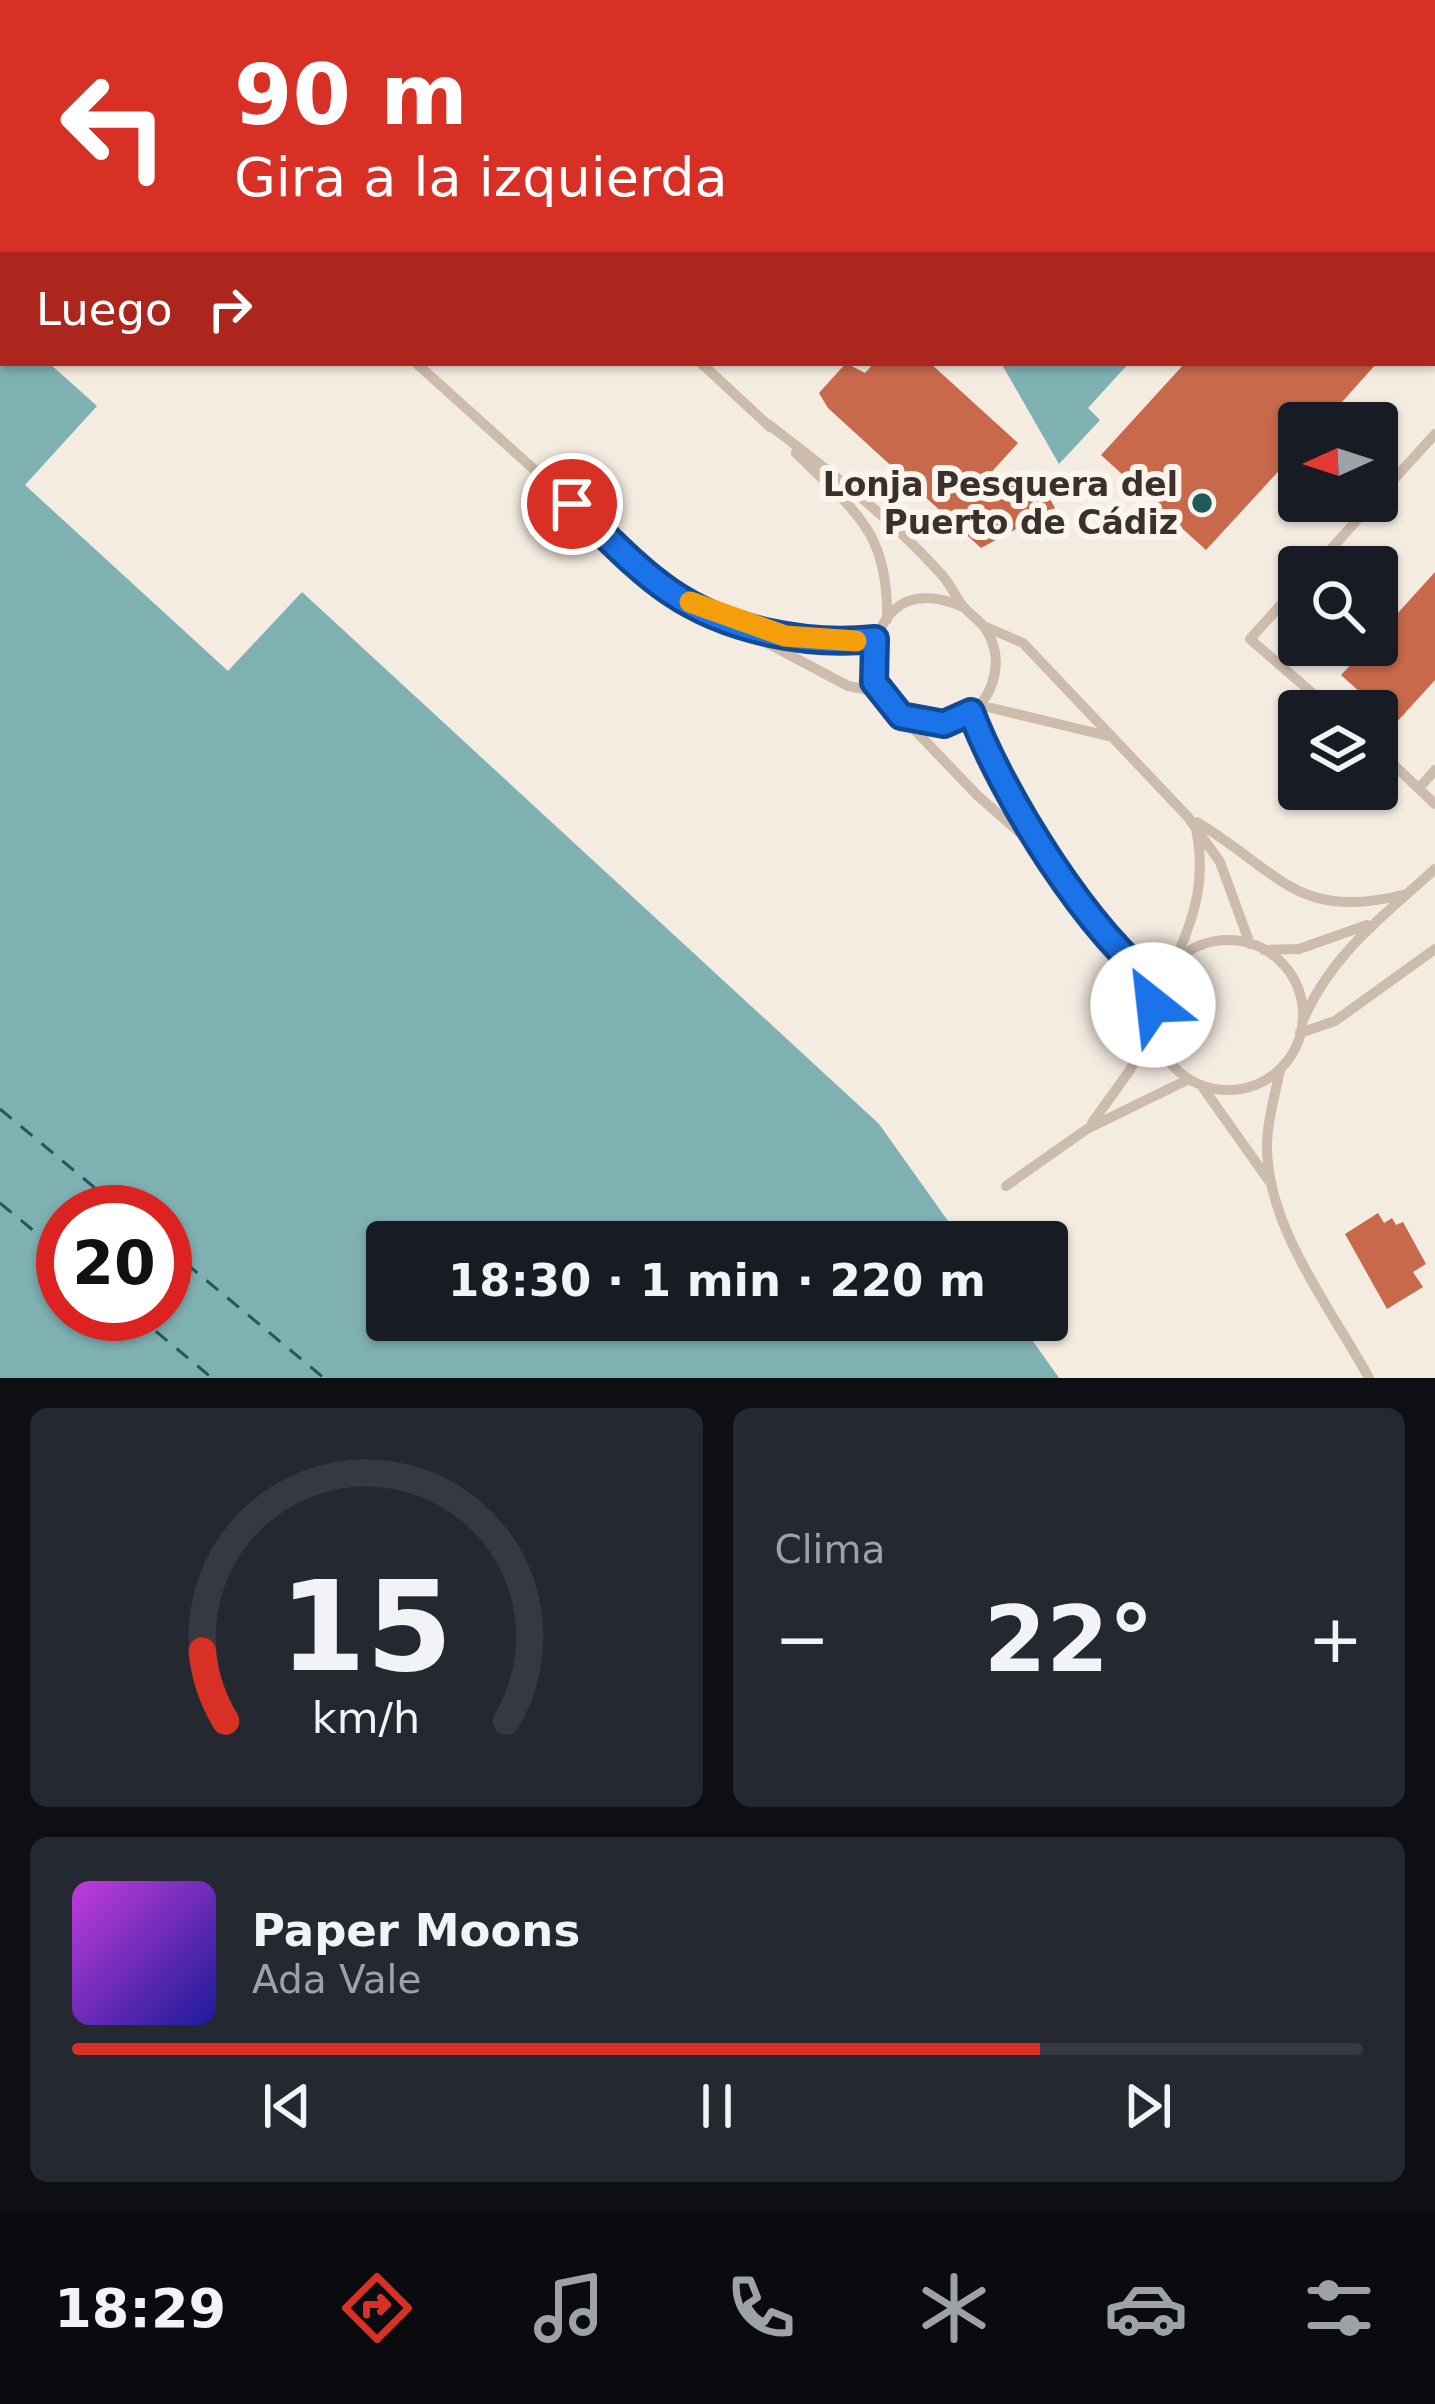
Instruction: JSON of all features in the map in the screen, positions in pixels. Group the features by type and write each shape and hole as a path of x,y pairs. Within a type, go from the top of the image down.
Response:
{"lane":[{"path":"419,366 669,591 848,686 879,692"},
{"path":"704,366 858,515 876,542 886,567 886,620 875,639 872,671 879,692 978,796 1055,863"},
{"path":"768,424 859,494 944,577 963,607 986,627 1024,643 1086,705 1108,736 1192,822 1220,862 1250,944"},
{"path":"1398,475 1435,434"},
{"path":"1334,546 1356,522"},
{"path":"886,620 922,600 963,607"},
{"path":"1278,608 1250,639 1278,663"},
{"path":"709,613 806,641 875,639"},
{"path":"901,716 944,724 975,708 995,670 986,627"},
{"path":"1281,666 1309,690"},
{"path":"975,708 1108,736"},
{"path":"975,708 1006,789 1134,967 1159,986"},
{"path":"1398,768 1435,804"},
{"path":"1420,787 1435,770"},
{"path":"1192,822 1310,899 1364,905 1407,894"},
{"path":"1088,1129 1130,1070 1153,1024 1159,986 1174,964 1198,902 1201,867 1192,822"},
{"path":"1369,1378 1293,1239 1272,1185 1267,1145 1280,1070 1320,983 1346,948 1435,869"},
{"path":"1264,950 1299,949 1376,922"},
{"path":"1174,964 1217,940 1264,950 1287,968 1297,985 1302,1027"},
{"path":"1302,1027 1335,1021 1435,949"},
{"path":"1153,1024 1166,1059 1195,1082 1272,1185"},
{"path":"1006,1186 1088,1129 1195,1082 1248,1088 1280,1070"}],"water":[{"path":"0,366 52,366 97,406 25,485 228,671 302,592 879,1124 948,1221 366,1221 366,1341 1033,1341 1059,1378 0,1378"},
{"path":"1003,366 1126,366 1088,408 1100,420 1059,464"}],"building":[{"path":"843,366 865,373 871,366 933,366 1018,443 976,489 983,500 1035,472 1055,508 981,548 828,408 819,393"},
{"name":"Lonja Pesquera del Puerto de Cádiz","path":"1182,366 1374,366 1342,402 1278,402 1278,472 1206,550 1101,455"},
{"path":"1435,572 1435,680 1398,721 1398,690 1358,690 1341,675 1349,666 1398,666 1398,613"},
{"path":"1378,1213 1384,1223 1392,1218 1396,1225 1403,1222 1426,1264 1413,1272 1423,1287 1387,1309 1345,1234"}],"ferry route":[{"path":"0,1109 91,1185"},
{"path":"0,1203 36,1233"},
{"path":"192,1268 324,1378"},
{"path":"167,1341 212,1378"}],"slow traffic":[{"path":"690,602 709,613 806,641 856,641"}],"place":[{"name":"Lonja Pesquera del Puerto de Cádiz","path":"1202,503"}],"route":[{"path":"572,504 669,591 709,613 806,641 875,639 874,682 901,716 922,724 944,724 971,712 1006,789 1055,863 1134,967 1159,986 1153,1005"}]}
